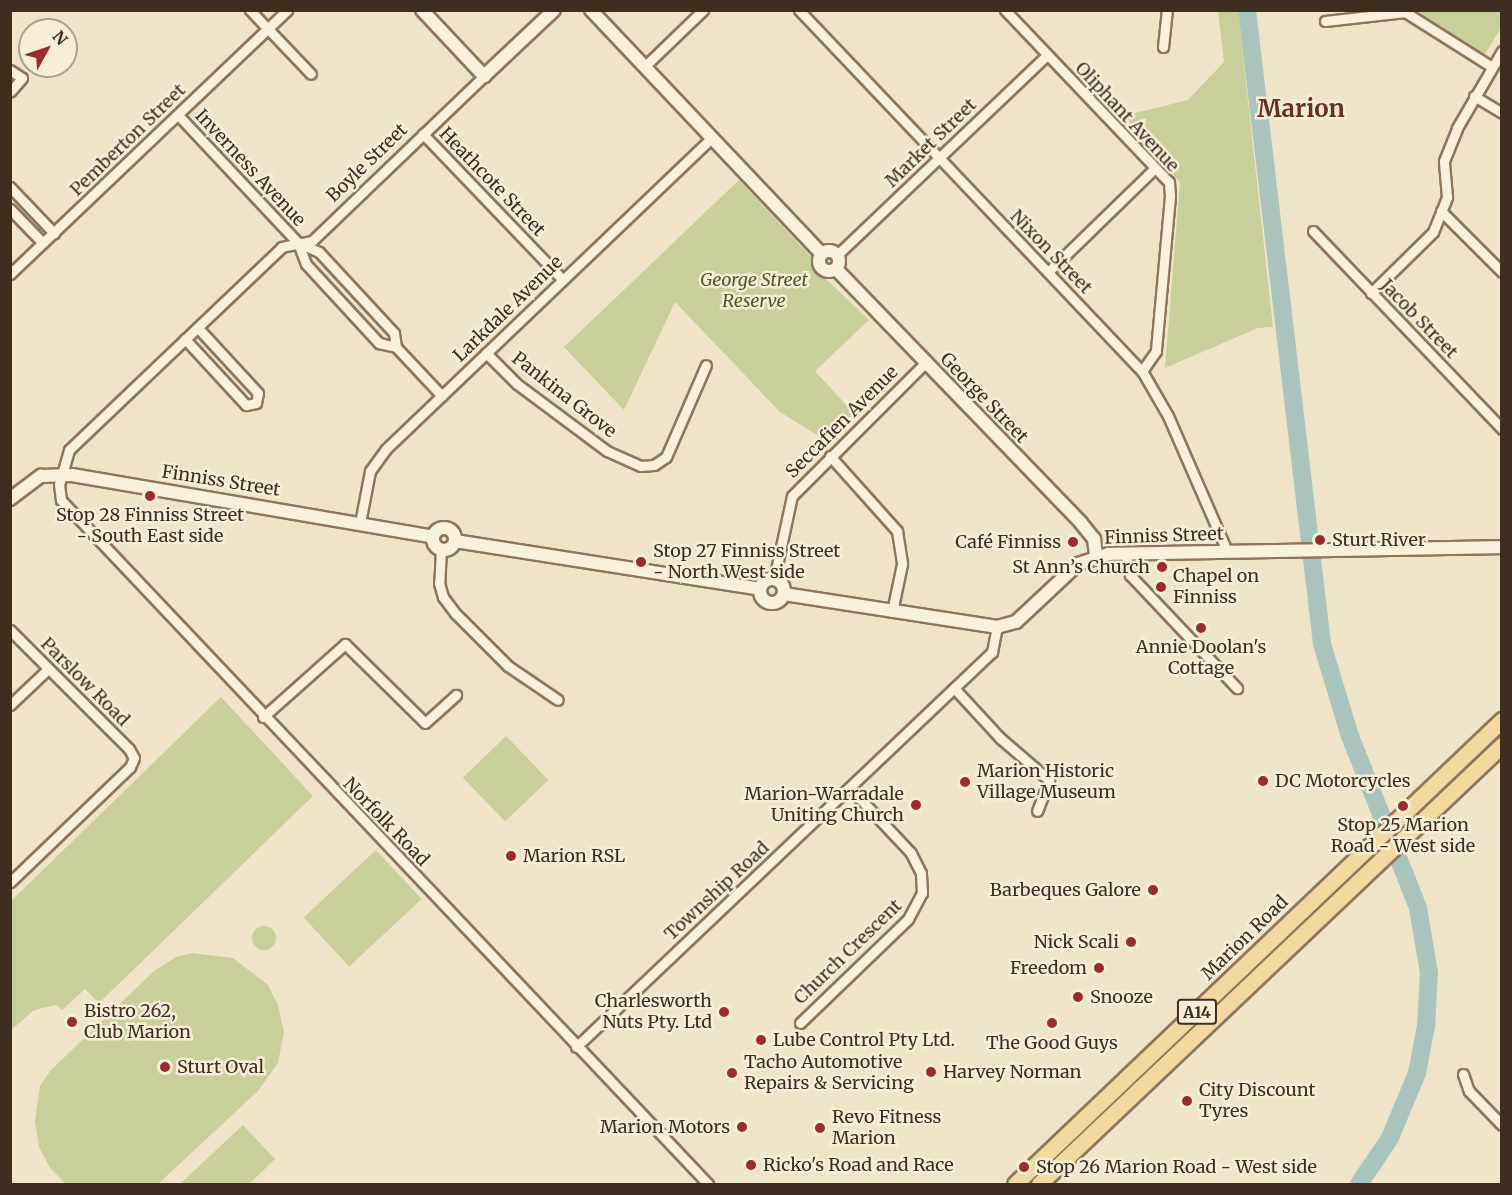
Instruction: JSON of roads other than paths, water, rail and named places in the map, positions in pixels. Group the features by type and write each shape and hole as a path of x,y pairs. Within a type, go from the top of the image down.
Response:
{"main road":[{"name":"Marion Road","path":"1015,1185 1502,720"},
{"name":"Marion Road","path":"1039,1185 1502,745"}],"street":[{"path":"250,10 311,74"},
{"name":"Pemberton Street","path":"10,274 287,10"},
{"path":"422,10 484,76"},
{"name":"Boyle Street","path":"61,474 69,450 282,247 312,241 554,10"},
{"path":"591,10 822,254"},
{"path":"644,67 703,10"},
{"name":"Nixon Street","path":"799,10 1142,371 1168,416 1227,551"},
{"name":"Oliphant Avenue","path":"1005,10 1168,182 1170,196 1156,351 1142,371"},
{"path":"1163,47 1167,10"},
{"path":"1325,21 1405,12 1492,67"},
{"path":"1371,293 1422,246 1441,212 1447,197 1444,161 1474,96 1502,51"},
{"name":"Market Street","path":"837,255 1047,55"},
{"path":"10,70 22,78 10,92"},
{"path":"1474,96 1502,113"},
{"name":"Inverness Avenue","path":"178,115 298,243 306,264 379,344 396,348 442,396"},
{"name":"Heathcote Street","path":"423,134 562,279"},
{"name":"Larkdale Avenue","path":"360,523 370,471 386,449 711,138"},
{"path":"1048,272 1155,168"},
{"path":"10,188 54,233"},
{"path":"10,209 43,243"},
{"path":"1441,212 1502,272"},
{"name":"Jacob Street","path":"1313,231 1502,429"},
{"name":"Inverness Avenue","path":"298,243 313,248 326,260 394,333 396,348"},
{"path":"831,251 837,255 836,269 823,270 819,264 822,254 831,251"},
{"name":"George Street","path":"836,269 1080,523 1094,539 1096,556"},
{"path":"185,339 246,405 256,402 258,393 198,328"},
{"name":"Pankina Grove","path":"486,353 517,384 607,451 641,466 654,465 666,456 706,365"},
{"name":"Seccafien Avenue","path":"774,579 792,496 925,363"},
{"path":"830,456 897,531 902,564 892,612"},
{"name":"Finniss Street","path":"10,499 34,479 61,474 433,537"},
{"name":"Norfolk Road","path":"61,474 59,491 67,509 708,1185"},
{"path":"445,528 453,532 455,541 449,550 441,550 434,545 433,537 436,531 445,528"},
{"path":"455,541 760,589"},
{"name":"Finniss Street","path":"997,627 1016,622 1078,564 1096,556 1125,552 1502,547"},
{"path":"441,550 439,583 443,597 455,613 508,666 558,700"},
{"path":"1125,552 1130,575 1237,688"},
{"path":"784,594 781,583 774,579 765,581 760,589 761,597 771,603 784,594 997,627"},
{"name":"Township Road","path":"576,1047 992,652 997,627"},
{"name":"Parslow Road","path":"10,630 129,749 134,758 130,767 10,882"},
{"path":"263,717 345,644 425,723 456,695"},
{"path":"10,705 48,669"},
{"path":"954,688 1000,738 1049,780 1037,811"},
{"name":"Church Crescent","path":"800,1023 908,919 922,893 921,873 911,853 849,788"},
{"path":"1463,1074 1469,1091 1502,1125"}],"waterway":[{"name":"Sturt River","path":"1247,10 1322,644 1350,736 1418,908 1429,973 1426,1026 1417,1073 1390,1138 1359,1184"}],"place":[{"name":"Stop 28 Finniss Street - South East side","path":"150,496"},
{"name":"Sturt River","path":"1320,540"},
{"name":"Café Finniss","path":"1073,542"},
{"name":"Stop 27 Finniss Street - North West side","path":"641,562"},
{"name":"St Ann’s Church","path":"1162,567"},
{"name":"Chapel on Finniss","path":"1161,587"},
{"name":"Annie Doolan's Cottage","path":"1201,628"},
{"name":"DC Motorcycles","path":"1263,781"},
{"name":"Marion Historic Village Museum","path":"965,782"},
{"name":"Marion-Warradale Uniting Church","path":"916,805"},
{"name":"Stop 25 Marion Road - West side","path":"1403,806"},
{"name":"Marion RSL","path":"511,856"},
{"name":"Barbeques Galore","path":"1153,890"},
{"name":"Nick Scali","path":"1131,942"},
{"name":"Freedom","path":"1099,968"},
{"name":"Snooze","path":"1078,997"},
{"name":"Charlesworth Nuts Pty. Ltd","path":"724,1012"},
{"name":"Bistro 262, Club Marion","path":"72,1022"},
{"name":"The Good Guys","path":"1052,1023"},
{"name":"Lube Control Pty Ltd.","path":"761,1040"},
{"name":"Sturt Oval","path":"165,1067"},
{"name":"Harvey Norman","path":"931,1072"},
{"name":"Tacho Automotive Repairs & Servicing","path":"732,1073"},
{"name":"City Discount Tyres","path":"1187,1101"},
{"name":"Marion Motors","path":"742,1127"},
{"name":"Revo Fitness Marion","path":"820,1128"},
{"name":"Ricko's Road and Race","path":"751,1165"},
{"name":"Stop 26 Marion Road - West side","path":"1024,1167"}],"district":[{"name":"Marion","path":"1301,109"}],"park label":[{"name":"George Street Reserve","path":"754,291"}]}
